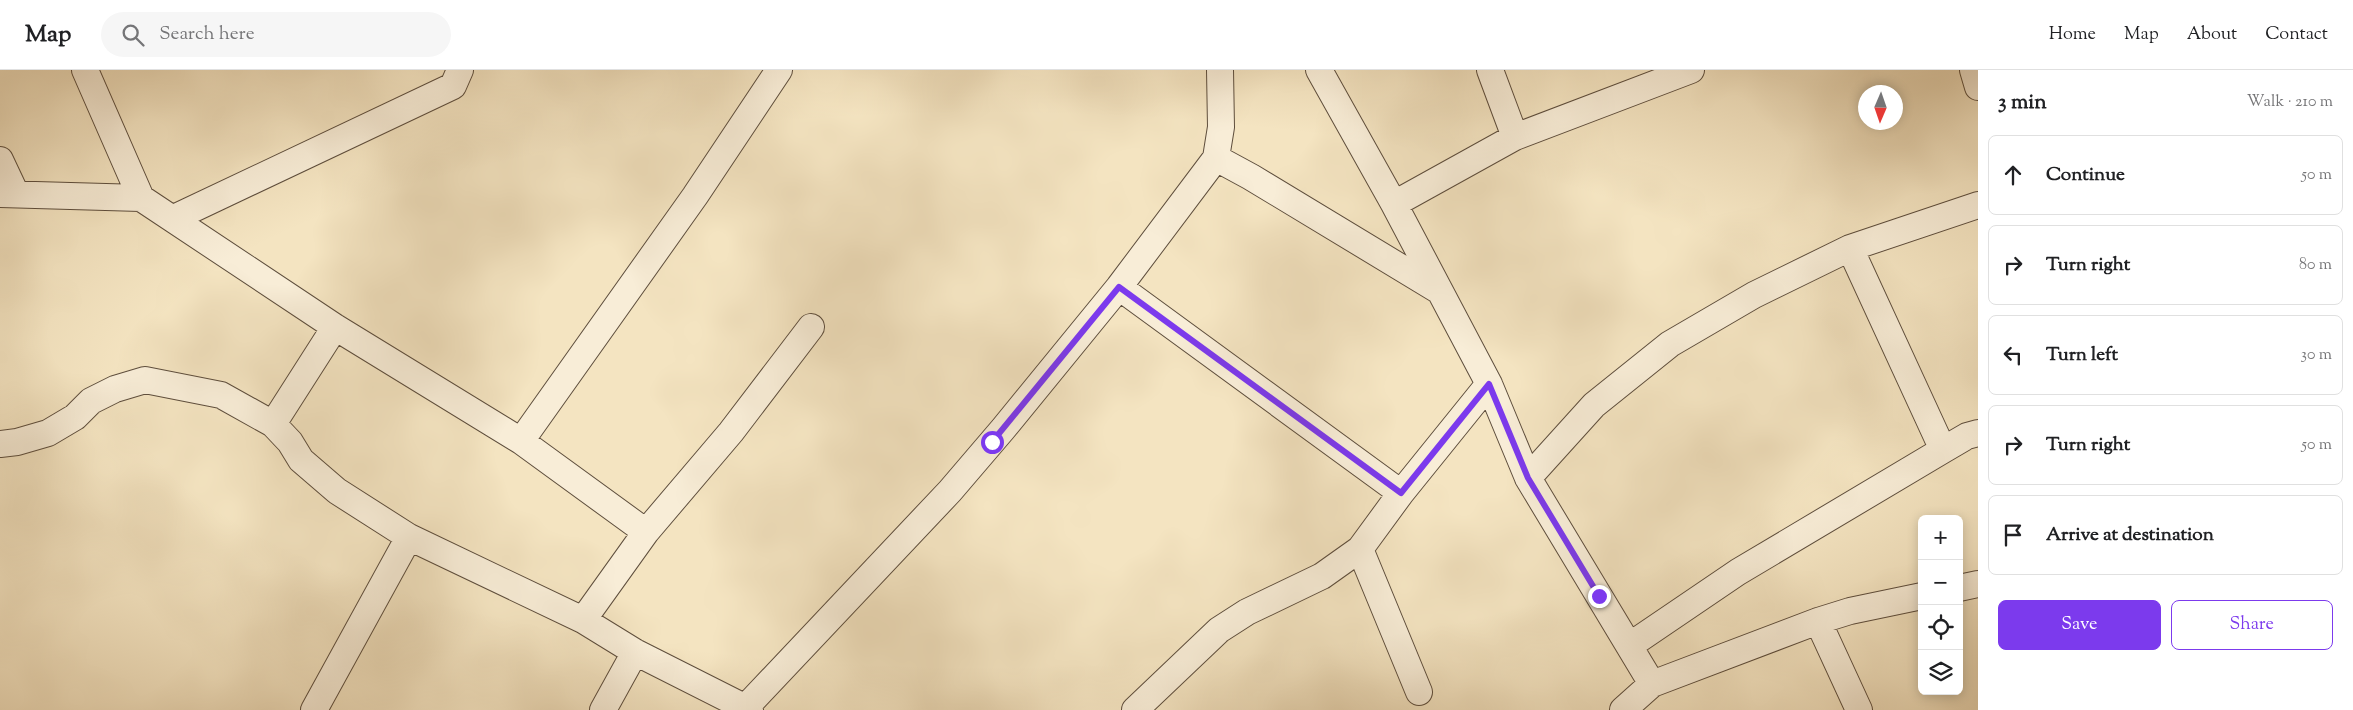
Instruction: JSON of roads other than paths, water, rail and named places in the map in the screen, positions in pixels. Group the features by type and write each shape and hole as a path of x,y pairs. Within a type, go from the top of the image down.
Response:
{"street":[{"path":"85,70 142,198"},
{"path":"174,218 453,86 460,70"},
{"path":"521,441 695,196 780,70"},
{"path":"0,444 17,442 48,433 75,417 92,401 115,389 145,380 221,395 273,424 290,442 301,460 337,490 409,537 583,620 635,652 748,709 950,491 1003,430 1119,287 1216,158 1221,127 1220,70"},
{"path":"1319,70 1394,204 1489,384 1528,478 1652,684"},
{"path":"1490,70 1515,137"},
{"path":"1394,204 1515,137 1691,70"},
{"path":"1973,70 1978,87"},
{"path":"1216,158 1251,176 1438,290"},
{"path":"0,160 8,194 142,198 335,327 521,441 646,532"},
{"path":"1528,478 1594,405 1670,344 1754,295 1850,248 1978,205"},
{"path":"1850,248 1943,450"},
{"path":"1119,287 1401,493"},
{"path":"273,424 335,327"},
{"path":"583,620 646,532 732,432 811,327"},
{"path":"1135,710 1219,630 1247,612 1272,602 1322,576 1360,548 1401,493 1489,384"},
{"path":"1629,646 1738,572 1967,436 1978,433"},
{"path":"314,710 409,537"},
{"path":"1360,548 1419,692"},
{"path":"1963,587 1978,584"},
{"path":"1623,710 1652,684 1818,621 1850,611 1918,597"},
{"path":"1818,621 1859,710"},
{"path":"603,710 635,652"}]}
